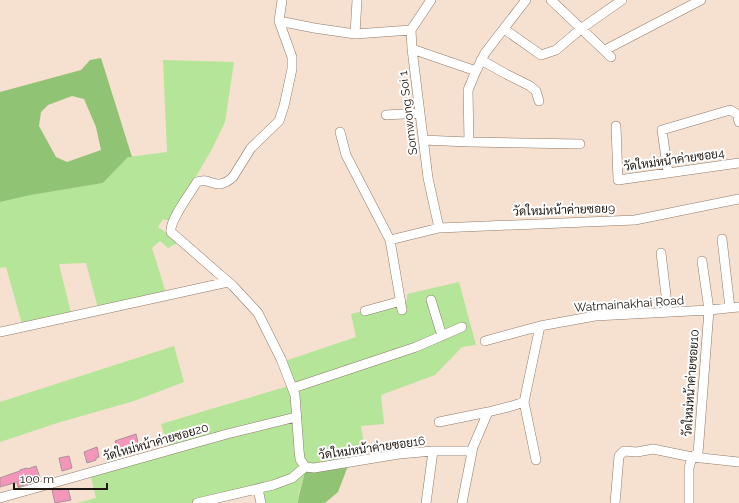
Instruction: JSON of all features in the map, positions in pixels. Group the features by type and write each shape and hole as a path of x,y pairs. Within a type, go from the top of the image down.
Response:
{"street":[{"path":"282,0 279,21 356,34 411,30 431,0"},
{"path":"356,34 357,0"},
{"path":"469,142 468,90 481,60 526,0"},
{"path":"551,0 608,53 701,0"},
{"path":"504,29 541,55 556,50 582,28 622,0"},
{"name":"วัดใหม่หน้าค่ายซอย16","path":"279,21 292,57 292,70 279,121 251,148 233,177 217,185 203,180 197,182 176,215 170,230 228,282 258,313 281,359 293,388 295,395 300,459 305,467 314,468 399,454 433,451 472,451"},
{"name":"Somwong Soi 1","path":"411,30 428,178 439,228"},
{"path":"412,49 476,71"},
{"path":"481,60 530,86 536,91 539,101"},
{"path":"668,173 662,130 730,110 738,116"},
{"path":"386,115 420,113"},
{"name":"วัดใหม่หน้าค่ายซอย4","path":"616,126 618,180 739,163"},
{"path":"340,132 346,155 390,240 402,306 365,311"},
{"path":"423,140 580,144"},
{"name":"วัดใหม่หน้าค่ายซอย9","path":"390,240 439,228 635,220 739,199"},
{"path":"722,239 735,307"},
{"path":"661,253 668,312"},
{"name":"วัดใหม่หน้าค่ายซอย10","path":"689,503 689,468 692,457 698,453 700,441 708,310 702,261"},
{"path":"0,332 228,282"},
{"path":"431,300 442,336"},
{"name":"Watmainakhai Road","path":"485,341 540,326 595,316 708,310 735,307"},
{"path":"536,460 524,402 540,326"},
{"path":"293,388 416,347 462,327"},
{"path":"440,422 488,412 524,402"},
{"path":"462,503 472,451 488,412"},
{"name":"วัดใหม่หน้าค่ายซอย20","path":"0,498 296,416"},
{"path":"615,503 619,456 624,451 637,452 653,449 692,457 739,462"},
{"path":"426,503 433,451"},
{"path":"197,503 273,485 292,478 305,467"},
{"path":"258,489 261,503"}],"green space":[{"path":"101,58 132,157 128,157 103,183 31,195 0,202 0,92 81,70 90,60","holes":["72,96 84,99 96,127 101,150 67,162 56,157 39,126 41,112 48,105"]},
{"path":"163,60 234,62 225,122 212,149 170,221 163,219 158,227 179,242 168,248 160,241 152,248 166,293 98,308 86,263 59,264 71,313 22,324 6,267 0,268 0,202 31,195 103,183 128,157 167,152"},
{"path":"459,282 476,345 462,347 435,375 381,395 384,424 361,426 366,457 305,475 299,492 298,503 261,503 258,489 198,503 77,503 96,498 90,473 169,450 161,424 292,385 282,362 356,337 351,314 407,300 407,294"},
{"path":"174,346 184,382 134,401 57,423 0,442 0,402"},
{"path":"348,466 338,492 325,503 298,503 305,467"}],"building":[{"path":"136,434 139,447 119,454 115,441"},
{"path":"97,447 99,457 96,458 96,460 87,463 84,452"},
{"path":"69,456 72,468 62,471 59,458"},
{"path":"36,466 40,478 31,481 31,483 18,487 17,482 0,487 0,478 20,470"},
{"path":"68,489 71,500 55,503 52,490"}]}
